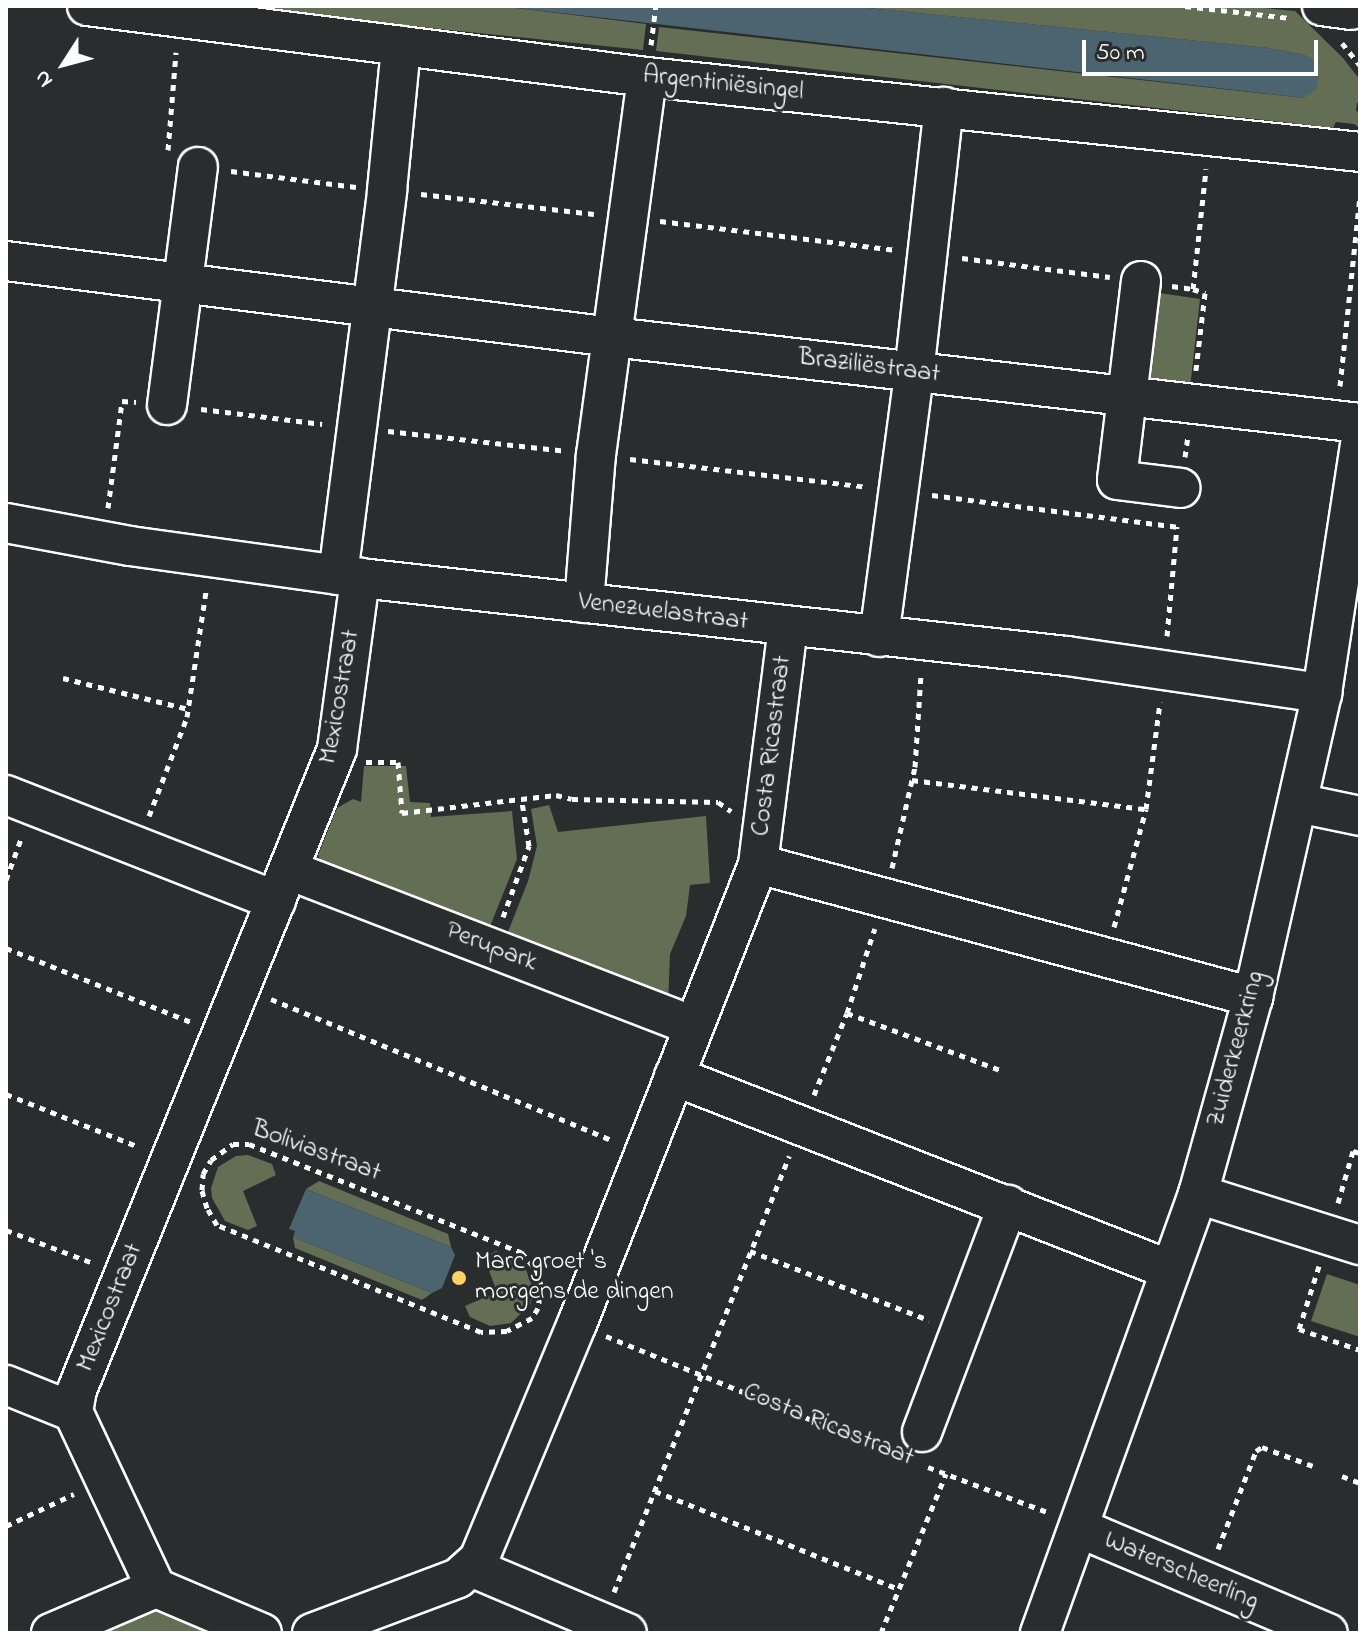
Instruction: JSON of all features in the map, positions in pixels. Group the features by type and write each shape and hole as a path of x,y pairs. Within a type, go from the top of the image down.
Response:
{"street":[{"name":"Argentiniësingel","path":"87,6 401,46 649,64 944,107 1360,152"},
{"name":"Mexicostraat","path":"73,1412 77,1390 337,749 372,307 401,46"},
{"path":"584,603 596,455 649,64"},
{"path":"879,637 914,373 944,107"},
{"path":"167,405 198,167"},
{"name":"Braziliëstraat","path":"6,261 612,337 1192,405 1355,440"},
{"path":"1141,281 1117,480 1181,488"},
{"name":"Zuiderkeerkring","path":"1040,1633 1058,1523 1170,1270 1198,1194 1253,997 1322,693 1355,440"},
{"name":"Venezuelastraat","path":"6,523 349,577 1164,670 1322,693"},
{"name":"Costa Ricastraat","path":"473,1568 577,1324 758,864 788,627"},
{"path":"20,801 136,846 283,886"},
{"path":"1298,803 1360,816"},
{"name":"Costa Ricastraat","path":"758,864 1253,997"},
{"name":"Perupark","path":"283,886 490,948 694,1026"},
{"path":"674,1076 1170,1270"},
{"path":"1198,1194 1360,1245"},
{"name":"Costa Ricastraat","path":"915,1451 1008,1205"},
{"path":"6,1385 73,1412 156,1588 262,1633"},
{"name":"Waterscheerling","path":"1058,1523 1328,1633"},
{"path":"312,1633 458,1578 473,1568 627,1633"},
{"path":"51,1633 156,1588"}],"path":[{"path":"649,64 656,6"},
{"path":"1185,6 1336,14"},
{"path":"1193,289 1209,136"},
{"path":"1355,440 1360,196"},
{"path":"1106,957 1146,809 1205,293 1141,281"},
{"path":"136,846 171,765 188,709 209,557"},
{"path":"63,678 188,709"},
{"path":"337,749 371,765 398,762 402,813 522,802 556,795 572,799 718,802 728,811 764,814"},
{"path":"912,780 1146,809"},
{"path":"6,880 20,801"},
{"path":"490,948 525,864 529,846 522,802"},
{"path":"6,948 221,1034"},
{"path":"242,987 643,1154"},
{"path":"847,1013 1000,1070"},
{"path":"6,1094 171,1160"},
{"name":"Boliviastraat","path":"233,1144 249,1144 506,1246 521,1252 536,1269 541,1285 538,1308 532,1318 515,1328 481,1332 217,1225 207,1208 202,1190 203,1174 223,1149 233,1144"},
{"path":"6,1230 124,1275"},
{"path":"750,1251 960,1332"},
{"name":"Costa Ricastraat","path":"577,1324 915,1451 946,1474 1058,1523"},
{"path":"1205,1584 1256,1451 1262,1447 1313,1466"},
{"path":"881,1633 946,1474"},
{"path":"1342,1476 1360,1483"},
{"path":"6,1526 104,1480"},
{"path":"655,1491 899,1589"},
{"path":"1056,1499 1058,1523"}],"green space":[{"path":"216,6 499,6 646,24 643,50"},
{"path":"847,6 1242,6 1295,11 1343,58 1360,80 1360,104 1357,103 1356,111 1360,112 1360,128 1354,124 1336,122 1333,128 656,51 659,27 1304,98 1314,61 1304,55 1268,48"},
{"path":"1153,292 1200,299 1190,388 1153,382 1145,375"},
{"path":"364,766 406,766 410,802 430,803 431,817 512,811 517,859 489,929 322,864 318,855 337,808 353,799 361,802"},
{"path":"549,805 558,832 706,816 710,883 690,885 686,916 670,954 668,1005 506,937 528,881 537,846 531,809"},
{"path":"248,1155 272,1164 276,1175 243,1191 257,1226 248,1230 225,1221 212,1198 211,1188 218,1167 236,1156"},
{"path":"319,1181 448,1234 451,1247 306,1189"},
{"path":"293,1237 432,1293 422,1300 295,1248"},
{"path":"496,1251 526,1270 532,1285 531,1304 511,1323 490,1326 470,1317 465,1306 497,1292 484,1257"},
{"path":"1327,1274 1360,1285 1360,1337 1311,1321"},
{"path":"158,1604 229,1633 87,1633"}],"water":[{"path":"499,6 847,6 1268,48 1304,55 1314,61 1319,75 1316,89 1304,98"},
{"path":"306,1189 451,1247 455,1255 442,1288 432,1293 293,1237 295,1231 289,1229"}],"place":[{"name":"Marc groet 's morgens de dingen","path":"459,1278"}]}
